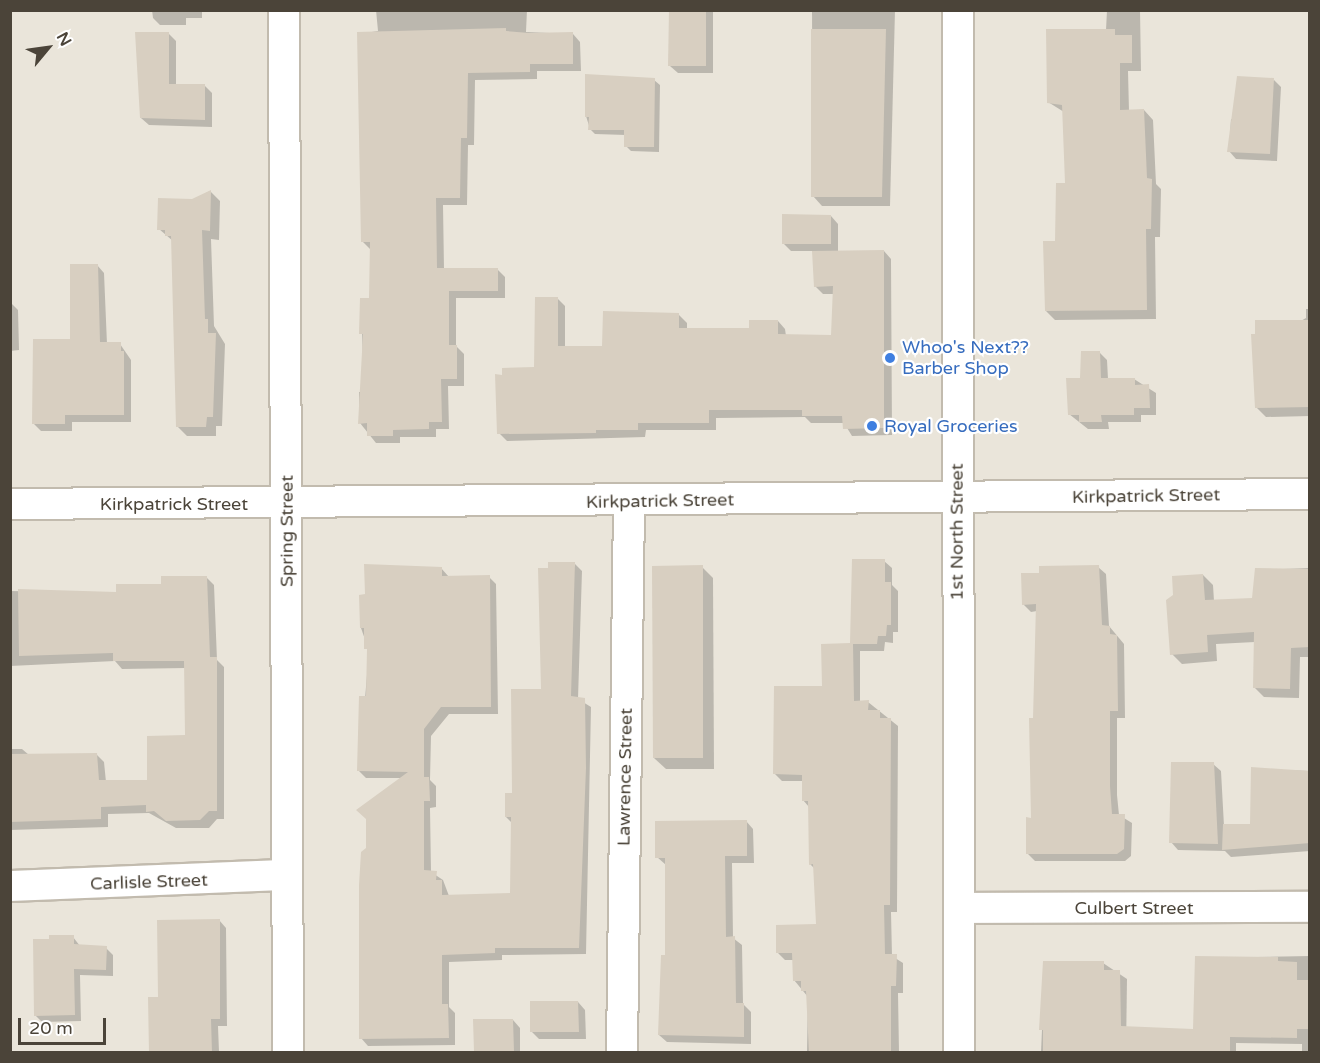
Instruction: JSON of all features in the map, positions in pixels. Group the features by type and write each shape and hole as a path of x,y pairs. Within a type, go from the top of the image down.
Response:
{"street":[{"name":"Spring Street","path":"284,10 288,1053"},
{"name":"1st North Street","path":"958,10 956,498 959,1053"},
{"name":"Kirkpatrick Street","path":"10,504 287,504 1310,494"},
{"name":"Lawrence Street","path":"622,1053 629,501"},
{"name":"Carlisle Street","path":"10,886 286,875"},
{"name":"Culbert Street","path":"959,908 1310,907"}],"shaded area":[{"path":"11,11 1309,11 1309,1052 11,1052"}],"building":[{"path":"669,10 706,10 706,66 668,66"},
{"path":"506,28 506,31 529,33 573,32 573,64 530,64 530,72 468,73 467,138 461,138 460,198 436,198 437,268 498,268 498,291 449,291 449,345 457,345 457,379 441,379 442,422 429,422 429,429 393,430 393,436 367,436 367,423 358,424 363,334 359,334 360,298 369,298 370,242 361,242 357,32"},
{"path":"811,29 886,29 882,197 811,197"},
{"path":"1046,29 1115,29 1115,35 1132,35 1132,63 1120,63 1120,110 1144,109 1147,178 1152,179 1151,229 1146,229 1147,310 1045,311 1043,241 1055,241 1056,183 1065,183 1062,105 1047,103"},
{"path":"135,32 169,32 169,84 205,84 205,120 140,118"},
{"path":"585,74 655,78 654,147 624,147 624,130 588,130 589,117 585,117"},
{"path":"1237,76 1274,78 1270,154 1227,152"},
{"path":"211,190 210,231 202,230 205,319 208,319 208,333 216,333 213,417 207,417 206,427 176,427 171,236 165,236 165,230 157,230 158,198 192,199"},
{"path":"782,214 831,215 831,244 782,244"},
{"path":"884,250 884,428 843,429 842,416 802,416 802,410 709,410 709,423 638,423 638,430 596,430 596,433 497,434 495,374 502,375 502,368 534,367 535,297 558,297 558,346 602,346 603,311 679,313 679,328 749,328 749,320 778,320 778,334 831,335 833,286 814,287 812,251"},
{"path":"70,264 98,264 100,342 121,342 121,351 124,351 124,415 65,415 65,424 32,424 33,339 70,339"},
{"path":"1255,320 1310,320 1310,407 1255,408 1251,334 1255,334"},
{"path":"1081,351 1100,351 1101,378 1135,378 1135,385 1149,384 1150,408 1134,408 1134,415 1101,415 1102,422 1079,422 1079,415 1068,415 1066,378 1080,378"},
{"path":"852,559 885,559 885,582 891,582 891,625 887,625 886,636 878,636 877,644 853,644 854,701 869,700 868,710 880,710 880,718 891,718 890,905 884,905 885,954 897,954 896,986 891,986 891,1053 809,1053 806,991 801,991 801,981 793,981 792,953 776,953 776,925 816,924 813,864 809,865 808,801 802,801 802,775 773,774 774,686 822,686 821,644 850,643"},
{"path":"548,562 575,562 571,696 585,698 586,768 579,948 495,948 495,953 442,955 442,1004 448,1004 449,1038 359,1039 359,885 361,852 366,848 366,819 356,810 408,772 357,771 359,696 366,696 367,649 364,649 364,628 360,628 359,595 365,594 364,564 442,567 442,576 490,575 491,707 441,707 424,729 424,777 429,777 430,801 424,801 424,870 437,871 436,880 442,880 442,895 510,893 511,817 505,817 505,793 512,793 511,689 541,689 538,568 548,568"},
{"path":"703,565 703,758 653,758 652,566"},
{"path":"1099,565 1102,625 1110,626 1110,634 1117,635 1118,711 1110,711 1110,786 1112,814 1125,814 1124,849 1117,854 1026,854 1026,817 1031,818 1029,718 1033,718 1036,604 1022,605 1021,573 1039,573 1039,566"},
{"path":"1255,568 1310,569 1310,647 1291,648 1290,689 1253,688 1254,632 1207,635 1208,652 1170,655 1166,600 1173,595 1172,576 1203,574 1205,600 1252,598"},
{"path":"161,576 207,576 210,657 217,657 217,811 209,811 200,820 166,821 154,811 146,812 146,805 101,807 101,819 10,822 10,754 97,753 99,780 147,780 147,736 185,735 184,661 113,661 113,653 19,656 18,589 116,592 116,584 161,584"},
{"path":"1171,762 1214,762 1218,844 1169,843"},
{"path":"1251,767 1310,771 1310,843 1222,850 1223,824 1250,824"},
{"path":"747,820 747,856 725,856 726,937 735,936 736,1003 744,1003 744,1037 658,1035 661,955 665,955 665,858 655,858 655,821"},
{"path":"220,919 220,1019 211,1019 212,1053 149,1053 148,997 158,997 157,920"},
{"path":"49,935 74,935 74,944 107,946 106,970 74,969 75,1015 34,1016 33,939 49,939"},
{"path":"1195,956 1278,957 1278,961 1297,962 1297,980 1310,980 1310,1029 1297,1029 1297,1038 1230,1037 1230,1053 1043,1053 1043,1030 1039,1030 1043,961 1104,961 1104,970 1120,970 1121,1026 1193,1029"},
{"path":"530,1001 578,1001 579,1032 530,1032"},
{"path":"473,1019 513,1019 514,1052 474,1052"}],"place":[{"name":"Whoo's Next?? Barber Shop","path":"890,358"},
{"name":"Royal Groceries","path":"872,426"}]}
